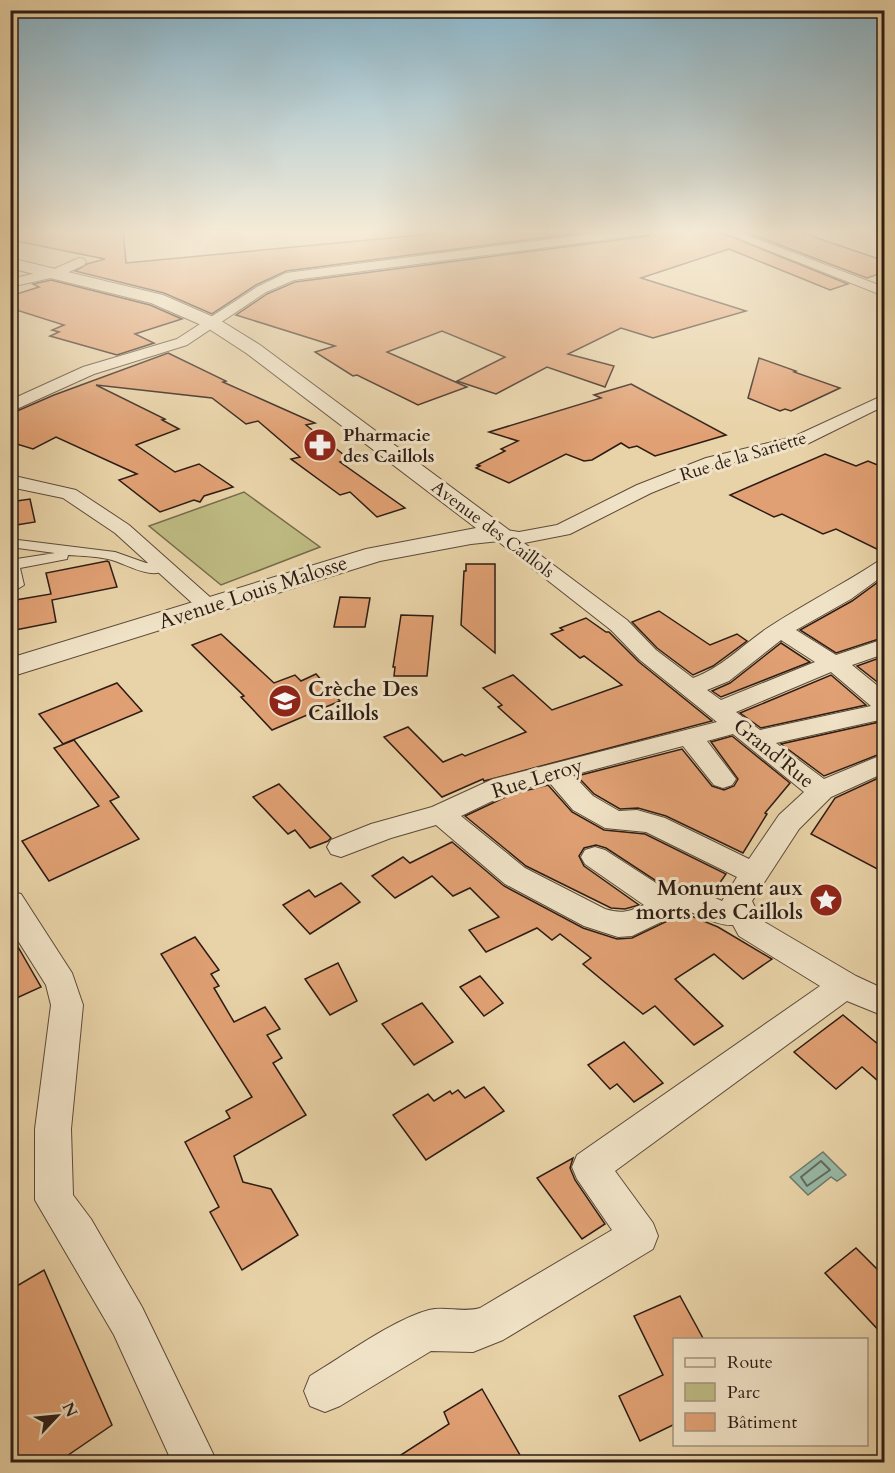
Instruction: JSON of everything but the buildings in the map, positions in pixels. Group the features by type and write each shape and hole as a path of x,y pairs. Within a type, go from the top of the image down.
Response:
{"street":[{"name":"Avenue des Caillols","path":"152,299 212,323 298,382 619,625 648,655"},
{"path":"10,407 73,377 114,362 169,348 212,323 246,299"},
{"name":"Rue de la Sariette","path":"500,535 519,538 563,530 644,489 712,462 799,441 885,400"},
{"path":"10,481 69,494 122,529 209,606"},
{"name":"Avenue Louis Malosse","path":"10,669 375,554 471,536 500,535"},
{"path":"10,543 115,556 144,568 164,566"},
{"path":"16,585 11,565 78,552"},
{"path":"692,687 721,676 780,630 843,594 885,566"},
{"path":"780,630 849,673 885,704"},
{"path":"738,725 833,664 885,646"},
{"name":"Grand'Rue","path":"648,655 692,687 821,791 789,822 737,900 743,913"},
{"path":"738,725 885,711"},
{"name":"Rue Leroy","path":"341,848 381,831 441,814 502,785 738,725"},
{"path":"690,736 723,779"},
{"path":"821,791 885,763"},
{"path":"554,771 583,803 615,820 637,820 655,825 755,874"},
{"path":"441,814 514,876 596,918 618,925 632,924 680,900 695,902 723,914 743,913 750,928 844,985 885,1003"},
{"path":"595,857 668,906"},
{"path":"10,902 61,982 67,1005 54,1129 54,1200 77,1232 128,1321 195,1462"},
{"path":"324,1391 412,1338 430,1330 473,1331 489,1326 639,1236 590,1167 844,985"}],"green space":[{"path":"244,492 320,547 221,585 149,526"}],"water":[{"path":"823,1152 846,1175 837,1181 831,1177 808,1195 790,1177"}],"place":[{"name":"Pharmacie des Caillols","path":"320,445"},
{"name":"Crèche Des Caillols","path":"285,701"},
{"name":"Monument aux morts des Caillols","path":"826,900"}]}
